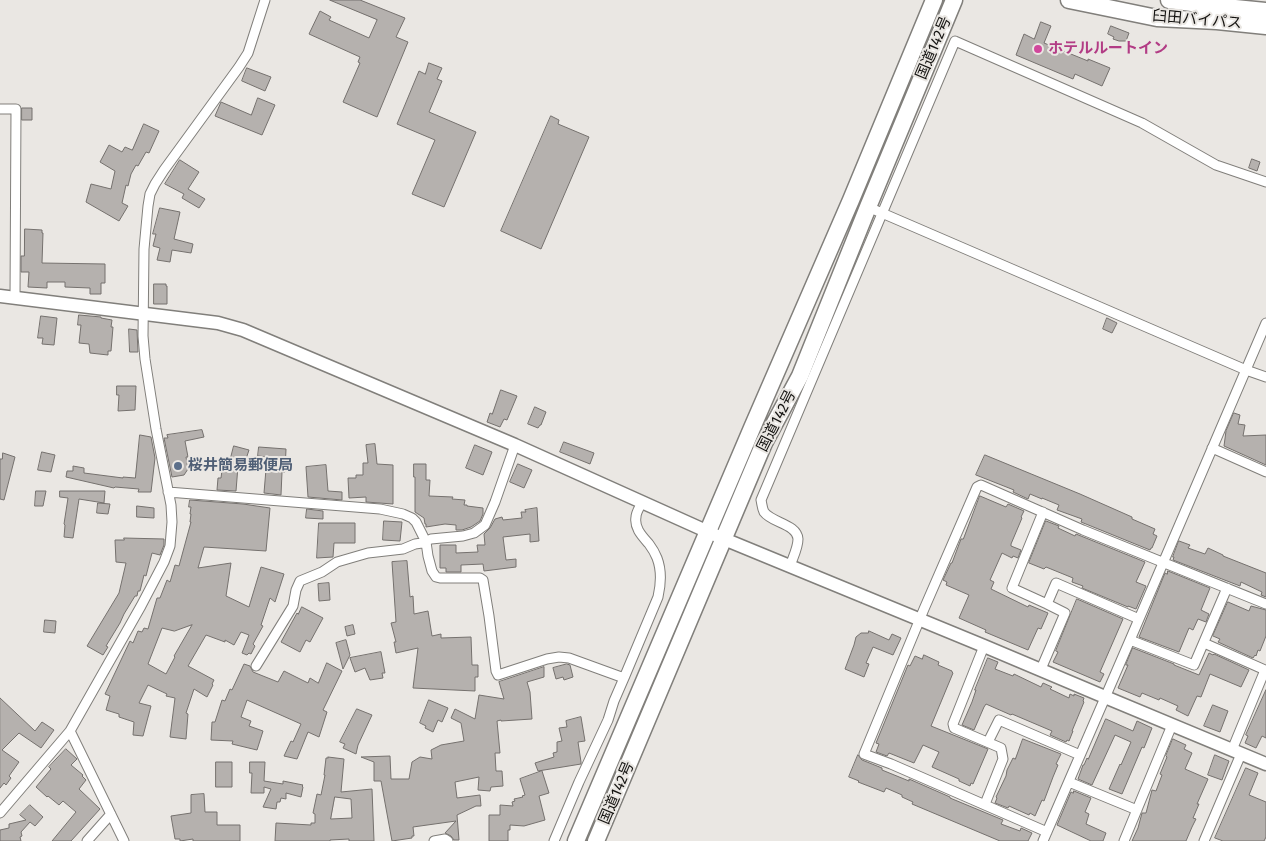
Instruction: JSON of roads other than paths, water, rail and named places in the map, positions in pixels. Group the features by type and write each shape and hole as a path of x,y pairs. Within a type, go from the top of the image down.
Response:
{"highway":[{"name":"国道142号","path":"596,841 716,535 756,419 852,200 934,0"},
{"name":"国道142号","path":"576,841 716,535 800,376 875,210 954,0"},
{"name":"臼田バイパス","path":"1069,0 1157,18 1266,26"},
{"name":"臼田バイパス","path":"1170,0 1266,11"}],"street":[{"path":"0,813 70,731 141,606 164,562 170,546 172,522 145,359 143,336 144,249 150,194 164,170 248,53 265,0"},
{"path":"790,566 797,548 798,539 796,532 765,514 762,500 875,210 955,41 1142,123 1216,165 1266,182"},
{"path":"0,109 16,109 15,298"},
{"path":"875,210 1266,377"},
{"path":"0,296 218,323 243,330 515,445 716,535 1266,764"},
{"path":"1043,841 1266,323"},
{"path":"256,666 293,606 300,581 348,558 368,552 403,549 431,539 463,536 474,533 485,525 515,445"},
{"path":"1212,448 1266,472"},
{"path":"1046,832 985,804 864,754 977,487 981,485 1163,563 1266,604"},
{"path":"168,492 380,509 403,514 416,522 426,542 432,571 436,577 480,578 483,580 498,675 559,657 569,658 624,678"},
{"path":"554,841 608,720 614,701 658,597 661,579 660,567 652,548 642,538 636,526 635,518 642,502"},
{"path":"1041,669 1064,613 1012,588 1043,512"},
{"path":"1047,604 1056,583 1139,619"},
{"path":"1130,640 1194,665 1227,588"},
{"path":"1204,643 1265,670 1204,841"},
{"path":"984,646 953,724 954,728 1001,748 1003,759 985,804"},
{"path":"988,742 999,720 1080,755"},
{"path":"1124,841 1172,725"},
{"path":"70,731 124,841"},
{"path":"1069,782 1137,810"},
{"path":"87,841 111,814"},
{"path":"434,841 445,839 448,841"}],"place":[{"name":"ホテルルートイン","path":"1038,49"},
{"name":"桜井簡易郵便局","path":"178,466"}]}
